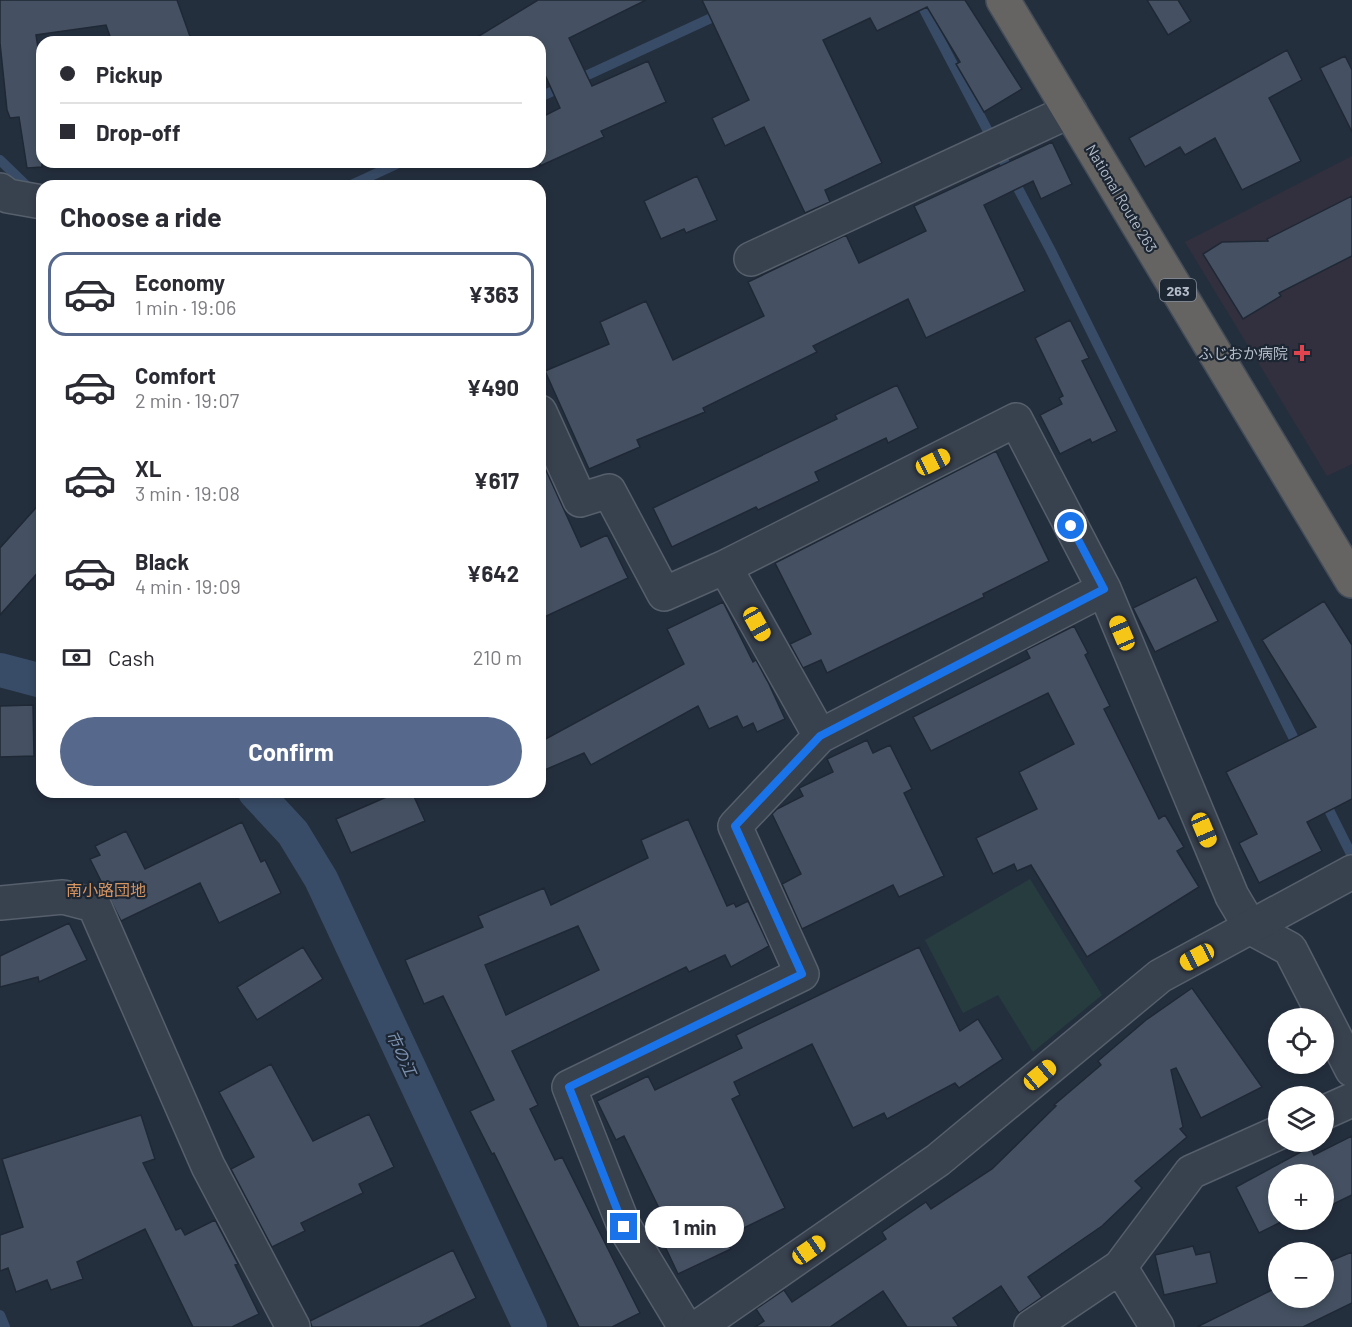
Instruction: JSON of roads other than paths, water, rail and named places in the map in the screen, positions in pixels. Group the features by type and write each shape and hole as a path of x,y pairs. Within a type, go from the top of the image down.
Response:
{"highway":[{"name":"National Route 263","path":"1003,0 1352,581"}],"street":[{"path":"751,259 1070,111"},
{"path":"546,425 580,500 609,491 664,594 725,567 1016,420 1104,589 1232,896 1251,928 1290,949 1352,1070"},
{"path":"725,567 820,736"},
{"path":"685,1327 624,1227 569,1087 802,974 735,826 820,736 1104,589"},
{"path":"698,1327 938,1160 1160,976 1352,872"},
{"path":"0,903 63,897 94,906 208,1166 293,1327"},
{"path":"1334,1108 1352,1100"},
{"path":"1031,1327 1120,1267 1191,1172 1268,1137"},
{"path":"1120,1267 1157,1327"}],"waterway":[{"path":"919,0 1051,251 1300,751"},
{"path":"546,94 722,13"},
{"path":"0,160 32,191"},
{"path":"362,180 388,168"},
{"name":"市の江","path":"0,670 36,679"},
{"name":"市の江","path":"261,798 293,833 321,879 530,1327"},
{"path":"1323,798 1351,854"},
{"path":"0,1315 5,1327"}],"place":[{"name":"ふじおか病院","path":"1302,353"}],"district":[{"name":"南小路団地","path":"106,889"}]}
